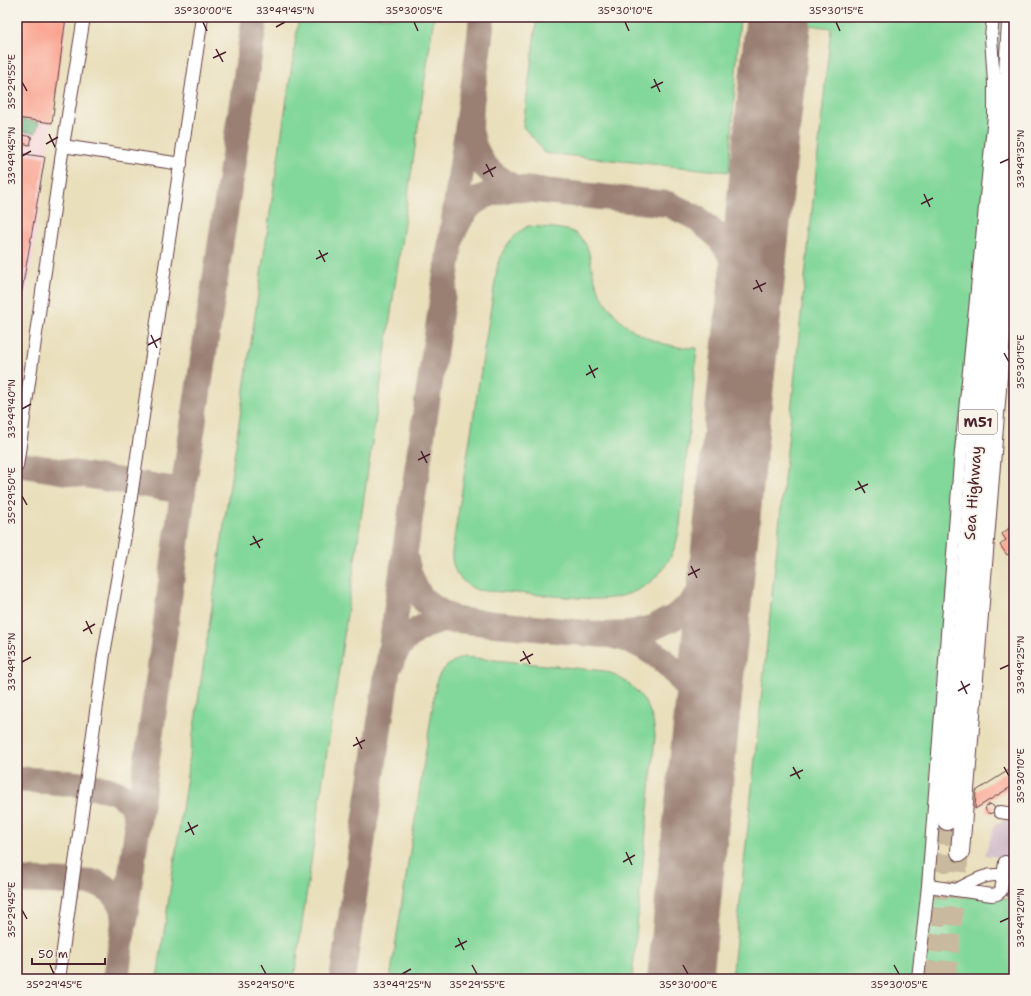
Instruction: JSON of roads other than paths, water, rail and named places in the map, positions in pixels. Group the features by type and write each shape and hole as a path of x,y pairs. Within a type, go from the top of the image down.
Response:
{"highway":[{"name":"Sea Highway","path":"947,821 991,255 1008,73 1011,22"},
{"name":"Sea Highway","path":"960,852 1014,177"}],"lane":[{"path":"17,466 84,17"},
{"path":"59,979 104,654 126,531 202,17"},
{"path":"918,979 928,886 960,462 994,116 994,82 991,36 992,17"},
{"path":"64,146 181,164"},
{"path":"1000,812 1014,814"},
{"path":"928,886 997,894 1001,891 1005,862"},
{"path":"956,890 982,877 996,874 1003,876"}],"tunnel":[{"path":"931,979 947,821"},
{"path":"947,979 960,852"}]}
